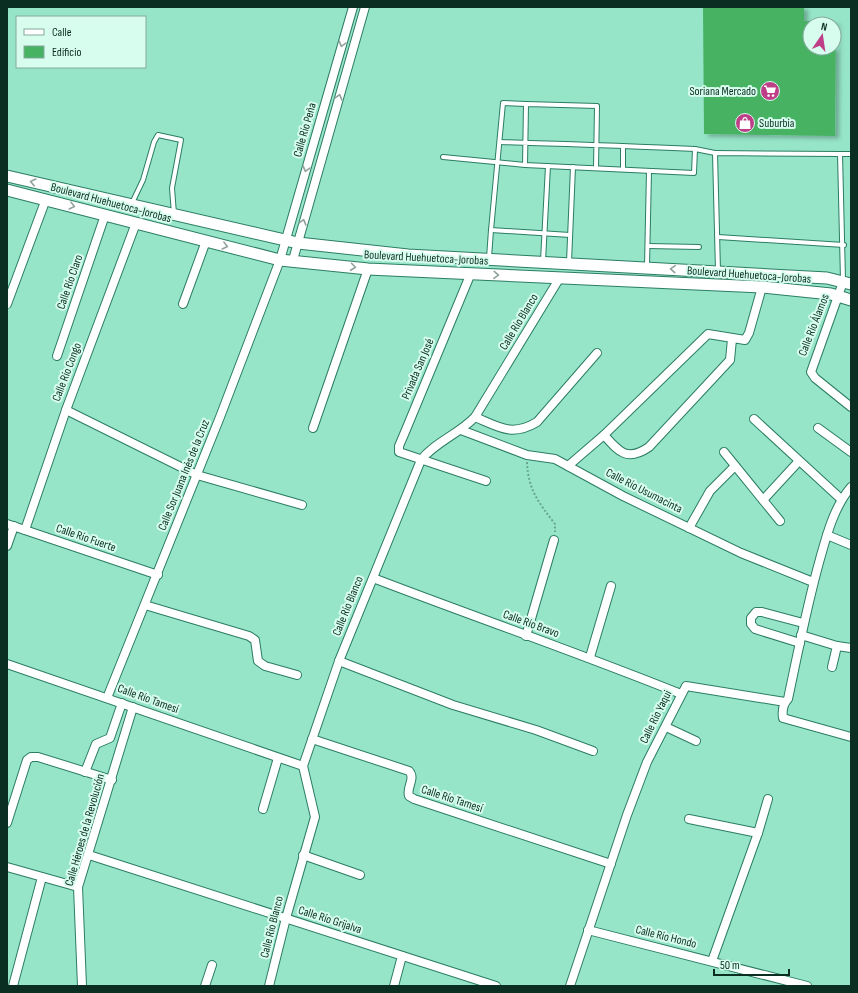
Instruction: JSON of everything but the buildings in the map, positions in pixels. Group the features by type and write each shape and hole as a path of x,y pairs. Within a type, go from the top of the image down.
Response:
{"main road":[{"name":"Boulevard Huehuetoca-Jorobas","path":"7,176 298,243 408,255 718,271 827,278 847,283"},
{"name":"Boulevard Huehuetoca-Jorobas","path":"7,190 280,260 293,260 368,269 471,273 559,279 762,287 838,296 851,300"}],"street":[{"name":"Calle Río Peña","path":"280,260 353,7"},
{"name":"Calle Río Peña","path":"293,260 365,7"},
{"path":"7,304 46,200"},
{"name":"Calle Río Claro","path":"57,356 106,215"},
{"name":"Calle Río Congo","path":"25,530 66,410 136,223"},
{"path":"183,304 206,241"},
{"name":"Calle Sor Juana Inés de la Cruz","path":"108,698 158,575 280,260"},
{"path":"313,428 368,269"},
{"name":"Privada San José","path":"421,460 399,452 399,446 471,273"},
{"name":"Calle Río Blanco","path":"269,986 303,855 315,817 303,766 339,661 421,460 427,453 461,430 475,417 559,279"},
{"name":"Calle Río Álamos","path":"847,283 838,296 811,372 815,378 851,407"},
{"path":"568,466 604,435 708,334 745,340 750,333 762,287"},
{"path":"604,435 618,451 631,455 639,455 649,448 730,360 732,338"},
{"path":"475,417 507,430 525,429 537,422 597,353"},
{"path":"66,410 197,475 302,505"},
{"path":"754,419 841,499"},
{"path":"818,428 851,452"},
{"name":"Calle Río Usumacinta","path":"461,430 527,455 555,459 741,553 813,582"},
{"path":"724,452 780,521"},
{"path":"421,460 486,481"},
{"path":"763,500 799,461"},
{"path":"689,528 710,491 735,466"},
{"path":"851,486 841,499 827,535 813,582 788,699 785,702 783,718 851,737"},
{"path":"7,546 10,525"},
{"name":"Calle Río Fuerte","path":"10,525 158,575"},
{"path":"827,535 851,545"},
{"path":"526,636 554,540"},
{"name":"Calle Río Bravo","path":"373,578 526,636 590,658 681,694"},
{"path":"590,658 611,586"},
{"path":"145,605 248,636 254,640 258,661 265,666 297,675"},
{"path":"803,624 762,612 756,612 751,618 751,624 755,629 851,648"},
{"path":"832,667 837,646"},
{"path":"339,661 453,704 536,730 593,751"},
{"name":"Calle Río Tamesí","path":"7,664 303,766"},
{"name":"Calle Río Yaqui","path":"570,986 647,762 686,686 785,702"},
{"path":"86,772 96,744 110,738 122,703"},
{"name":"Calle Héroes de la Revolución","path":"82,986 78,887 112,780 133,707"},
{"path":"666,727 696,741"},
{"name":"Calle Río Tamesí","path":"312,739 409,771 412,778 408,792 409,796 414,799 611,864"},
{"path":"7,823 28,760 31,757 38,757 112,780"},
{"path":"263,809 278,758"},
{"path":"712,961 758,833 768,799"},
{"path":"688,819 758,833"},
{"name":"Calle Río Grijalva","path":"89,855 496,986"},
{"path":"303,855 360,875"},
{"path":"7,867 78,887"},
{"path":"12,986 42,877"},
{"name":"Calle Río Hondo","path":"588,930 807,986"},
{"path":"394,986 402,956"},
{"path":"204,986 212,965"}],"lane":[{"path":"489,259 503,103 597,106 596,168"},
{"path":"525,165 526,104"},
{"path":"131,204 143,180 154,142 158,135 181,140 172,188 174,214"},
{"path":"500,142 695,149 715,153 851,154"},
{"path":"623,146 623,169"},
{"path":"444,157 525,165 694,173 695,149"},
{"path":"715,153 718,271"},
{"path":"840,154 847,283"},
{"path":"543,262 548,166"},
{"path":"569,263 573,167"},
{"path":"647,267 649,171"},
{"path":"491,230 570,235"},
{"path":"718,237 844,245"},
{"path":"648,246 699,247"}],"path":[{"path":"527,455 527,477 535,499 555,524 554,540"}],"place":[{"name":"Soriana Mercado","path":"770,91"},
{"name":"Suburbia","path":"745,123"}]}
